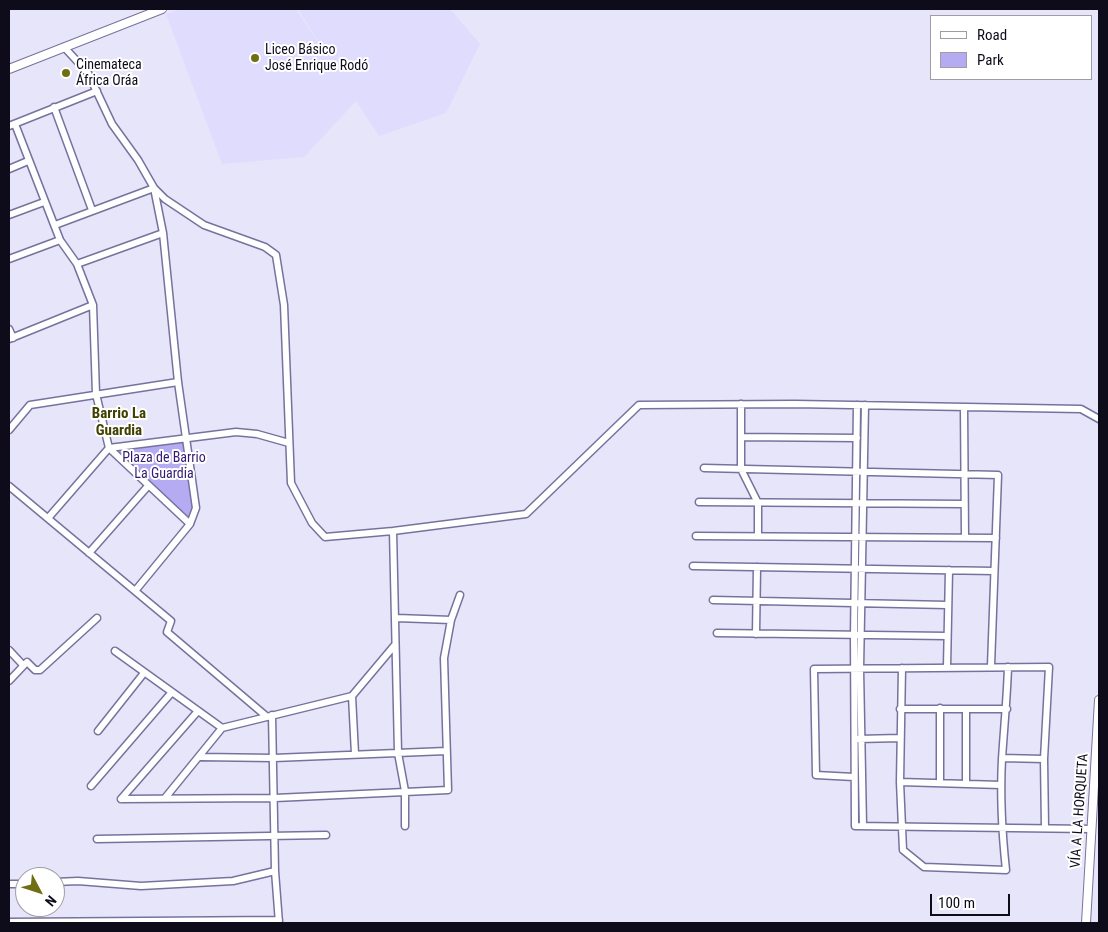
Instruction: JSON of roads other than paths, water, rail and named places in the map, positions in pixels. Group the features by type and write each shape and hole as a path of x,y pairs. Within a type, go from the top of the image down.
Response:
{"main road":[{"path":"9,69 162,9"},
{"name":"VÍA A LA HORQUETA","path":"1086,923 1091,829 1097,780 1099,700"}],"street":[{"path":"64,46 88,73 112,124 138,160 154,188 165,199 204,225 265,247 276,255 284,304 291,483 312,523 326,537 393,532 526,514 638,405 865,405 1081,409 1099,419"},
{"path":"97,91 12,125 60,240 78,264 93,305 96,394 110,448 190,524"},
{"path":"54,108 92,210"},
{"path":"9,169 28,161"},
{"path":"55,225 154,188"},
{"path":"135,590 190,524 196,508 178,382 163,233 154,188"},
{"path":"9,215 44,202"},
{"path":"78,264 163,233"},
{"path":"9,260 60,240"},
{"path":"9,329 11,338 93,305"},
{"path":"9,430 30,406 178,382"},
{"path":"741,404 741,469 758,503 758,536"},
{"path":"857,405 854,636 857,669 857,739 863,826"},
{"path":"857,669 862,636 865,405"},
{"path":"964,407 965,538"},
{"path":"49,517 110,448 236,432 256,434 289,443"},
{"path":"741,437 857,438"},
{"path":"704,468 998,474 991,666"},
{"path":"9,486 49,517 171,621 167,632 269,715 274,758 275,871 279,922 9,922"},
{"path":"89,553 148,486"},
{"path":"699,502 964,504"},
{"path":"393,532 397,618 394,646 398,753 405,792 405,826"},
{"path":"696,536 996,538"},
{"path":"693,566 994,571"},
{"path":"756,634 757,567"},
{"path":"947,666 949,570"},
{"path":"198,711 121,798 275,798 448,790 443,670 451,620 460,595"},
{"path":"713,600 948,606"},
{"path":"9,680 27,662 35,670 40,670 97,618"},
{"path":"397,618 451,620"},
{"path":"717,633 947,636"},
{"path":"165,798 222,728 352,696 394,646"},
{"path":"9,650 23,665"},
{"path":"115,651 222,728"},
{"path":"854,777 816,775 814,669 947,666 1049,667 1044,759 1045,828"},
{"path":"902,668 900,782 903,850 924,867 1006,870 1002,829 1001,785 1008,667"},
{"path":"98,730 144,673"},
{"path":"91,786 172,692"},
{"path":"352,696 355,754"},
{"path":"940,708 940,783"},
{"path":"900,709 1007,709"},
{"path":"966,709 966,783"},
{"path":"857,739 900,738"},
{"path":"857,739 854,777 855,826 902,825 1002,829 1091,829"},
{"path":"200,757 274,758 446,751"},
{"path":"1002,758 1044,759"},
{"path":"900,782 1001,785"},
{"path":"97,839 326,835"},
{"path":"65,882 141,886 233,881 275,871"}],"place":[{"name":"Liceo Básico José Enrique Rodó","path":"255,58"},
{"name":"Cinemateca África Oráa","path":"66,73"}],"district":[{"name":"Barrio La Guardia","path":"119,422"}],"park label":[{"name":"Plaza de Barrio La Guardia","path":"164,466"}]}
